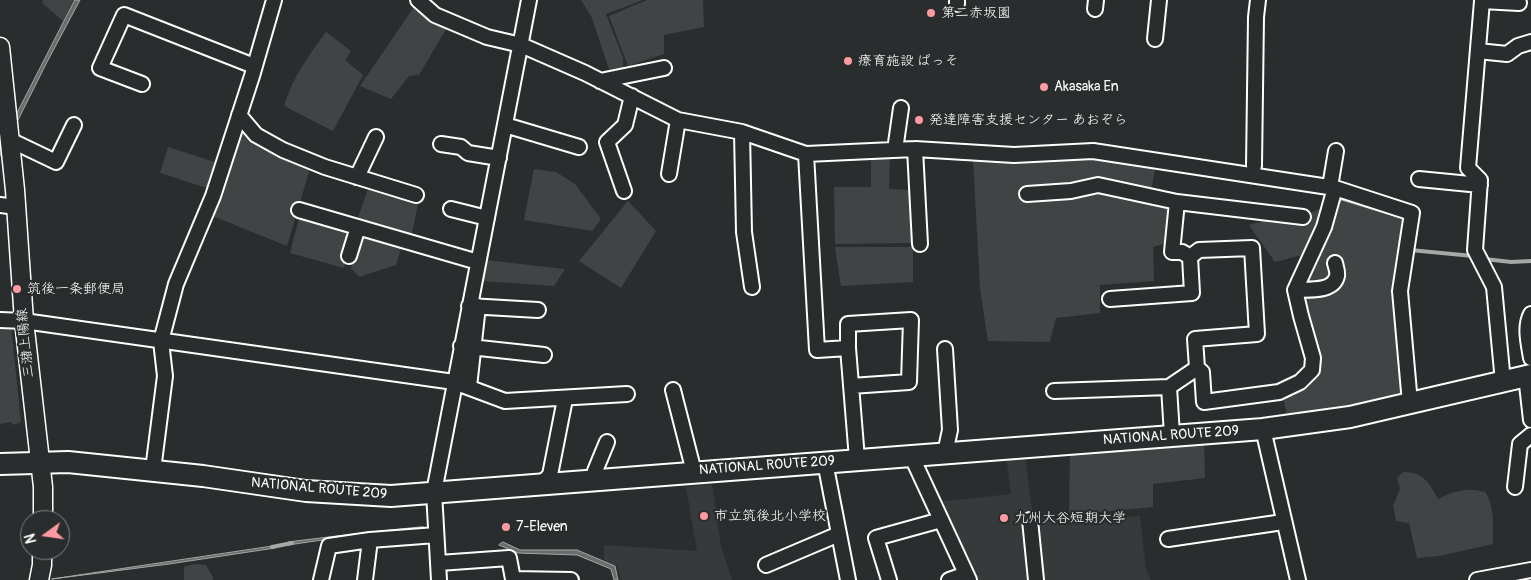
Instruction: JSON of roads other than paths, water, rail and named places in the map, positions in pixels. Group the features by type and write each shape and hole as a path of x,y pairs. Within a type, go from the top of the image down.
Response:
{"highway":[{"name":"NATIONAL ROUTE 209","path":"0,464 68,462 153,470 339,494 390,496 1172,435 1263,430 1350,417 1503,382 1529,370"}],"main road":[{"name":"三潴上陽線","path":"0,47 10,140 8,206 24,321 43,487 43,510"},
{"path":"39,580 42,560"}],"street":[{"path":"153,470 165,376 161,342 176,284 213,196 274,0"},
{"path":"418,0 434,14 487,37 521,45 632,96 678,120 742,132 806,154 915,149 1014,155 1093,151 1333,188 1412,213 1400,292 1410,403"},
{"path":"469,387 467,347 478,262 529,0"},
{"path":"1155,39 1159,0"},
{"path":"1254,166 1256,17 1258,0"},
{"path":"1503,382 1494,287 1475,250 1480,180 1468,168 1482,1 1519,3"},
{"path":"142,84 100,68 124,15 254,66"},
{"path":"1478,51 1507,54 1518,46 1531,42"},
{"path":"600,81 664,68"},
{"path":"624,191 608,142 625,126 632,96"},
{"path":"896,150 901,108"},
{"path":"239,115 256,135 283,150 325,167 416,195"},
{"path":"669,174 678,120"},
{"path":"10,140 56,162 74,125"},
{"path":"505,125 579,147"},
{"path":"742,132 744,232 752,287"},
{"path":"357,177 376,137"},
{"path":"441,144 462,147 468,153 499,158"},
{"path":"915,149 920,244"},
{"path":"1190,258 1199,250 1252,248 1257,334 1195,339 1197,368 1202,372 1204,402 1279,392 1300,382 1312,370 1313,358 1295,290 1324,227 1333,188 1336,152"},
{"path":"806,154 818,350 848,348"},
{"path":"1419,179 1480,185"},
{"path":"1027,194 1071,191 1098,185 1177,202 1303,217"},
{"path":"1110,299 1192,293 1190,258 1182,252 1172,252 1177,202"},
{"path":"451,209 487,218"},
{"path":"299,210 478,262"},
{"path":"349,256 358,227"},
{"path":"1295,290 1325,288 1332,284 1337,276 1335,263"},
{"path":"473,306 538,310"},
{"path":"1531,314 1528,331 1531,420"},
{"path":"0,320 24,321 361,375 454,382 505,401 627,394"},
{"path":"851,386 908,382 910,320 848,324 848,348 851,386 857,460"},
{"path":"467,347 544,355"},
{"path":"439,580 434,492 454,382 467,347"},
{"path":"944,453 950,430 945,349"},
{"path":"1054,390 1169,387 1197,368"},
{"path":"1169,387 1172,435"},
{"path":"673,390 694,472"},
{"path":"541,484 550,475 565,398"},
{"path":"1263,430 1298,580"},
{"path":"1515,487 1520,444 1531,435"},
{"path":"595,471 608,442"},
{"path":"911,455 968,577 948,580"},
{"path":"825,462 848,580"},
{"path":"889,580 876,538 941,520"},
{"path":"1030,520 1036,580"},
{"path":"1168,539 1283,522"},
{"path":"766,565 839,534"},
{"path":"321,580 329,546 370,540 436,535"},
{"path":"366,580 370,540"},
{"path":"439,563 509,558 513,579 571,580"},
{"path":"1477,580 1531,570"}],"waterway":[{"path":"1337,197 1397,215"},
{"path":"1410,250 1473,256"},
{"path":"1485,259 1511,262 1531,261"},
{"path":"272,547 292,543"}],"place":[{"name":"第二赤坂園","path":"931,13"},
{"name":"療育施設 ぱっそ","path":"848,61"},
{"name":"Akasaka En","path":"1044,87"},
{"name":"発達障害支援センター あおぞら","path":"919,120"},
{"name":"筑後一条郵便局","path":"17,289"},
{"name":"市立筑後北小学校","path":"704,516"},
{"name":"九州大谷短期大学","path":"1004,518"},
{"name":"7-Eleven","path":"506,527"}]}
